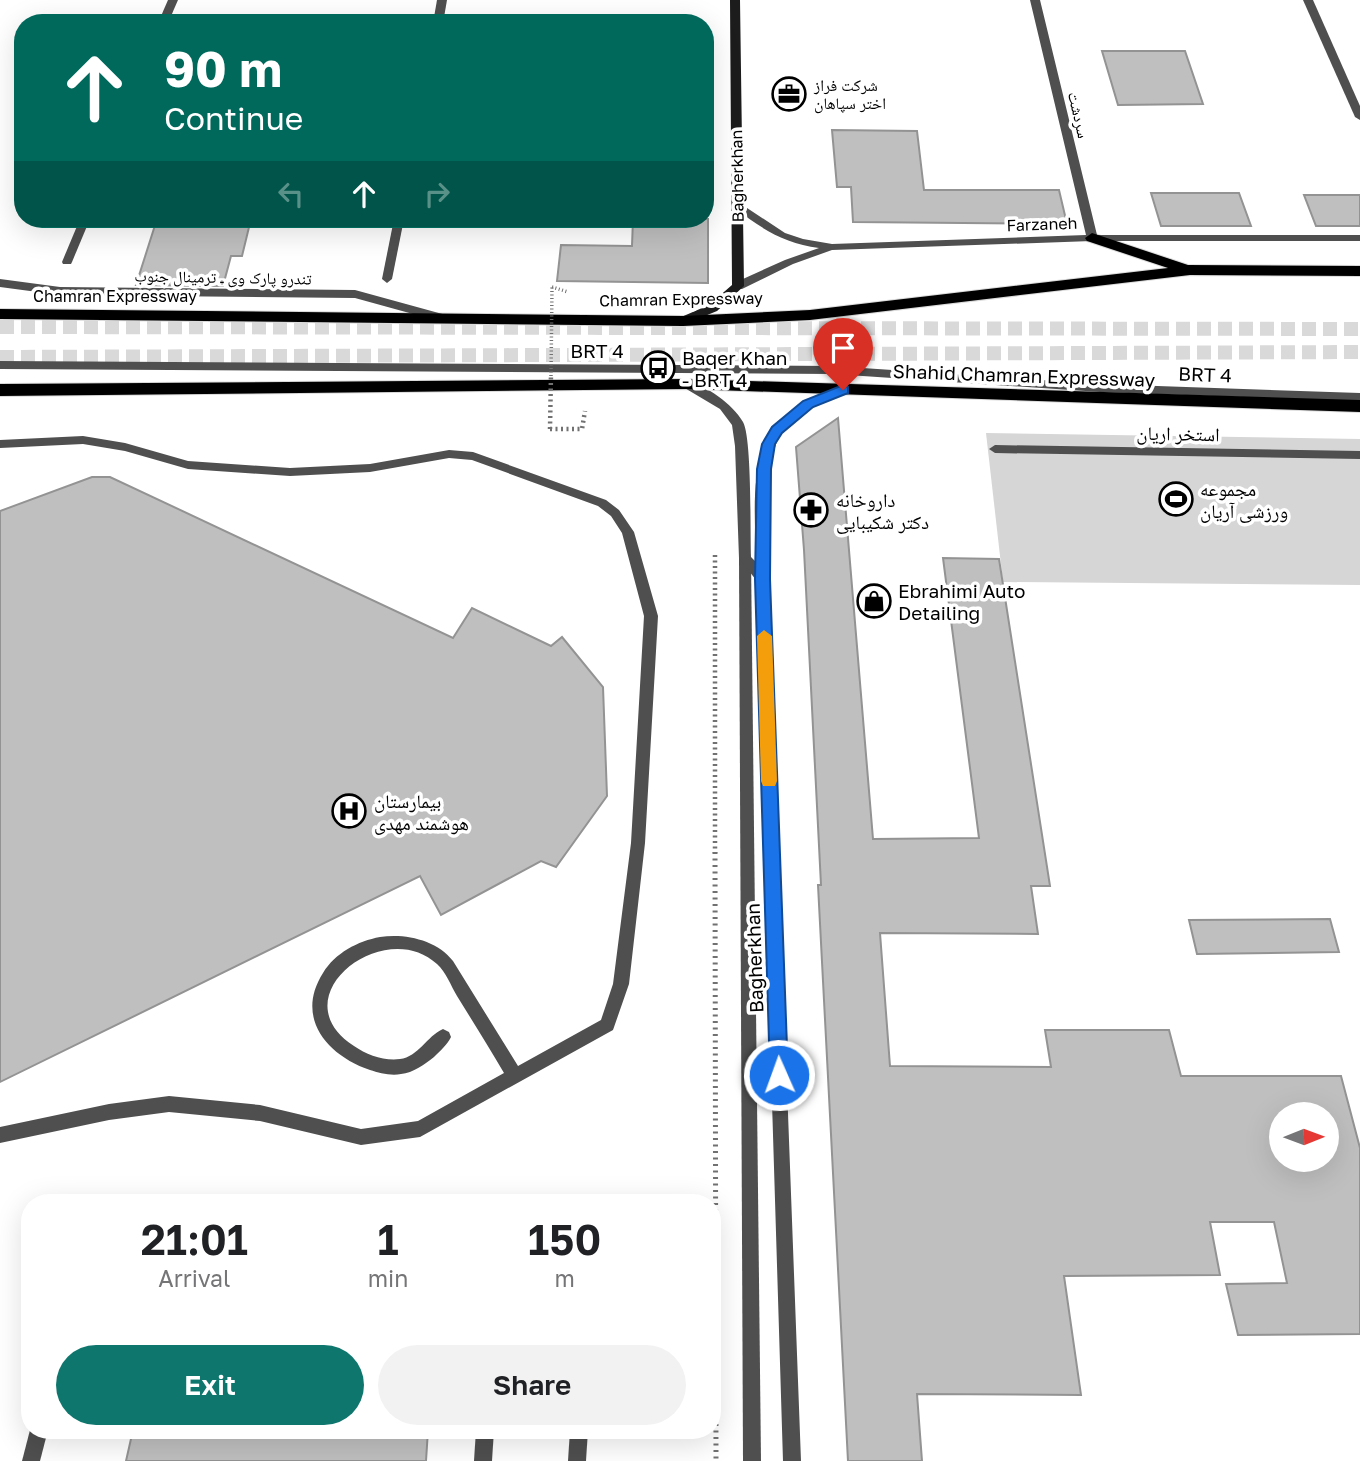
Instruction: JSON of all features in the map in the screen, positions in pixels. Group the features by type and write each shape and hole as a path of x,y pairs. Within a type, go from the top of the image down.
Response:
{"highway":[{"path":"1092,238 1189,270"},
{"name":"Chamran Expressway","path":"0,314 683,321 810,315 1189,270 1360,271"},
{"path":"0,390 687,384"},
{"name":"Shahid Chamran Expressway","path":"687,384 1360,406"}],"main road":[{"name":"Bagherkhan","path":"735,0 738,286"},
{"path":"683,321 713,308 738,286"}],"street":[{"name":"سردشت","path":"1035,0 1092,238"},
{"path":"1308,0 1360,117"},
{"name":"Farzaneh","path":"738,205 775,234 793,242 832,247 1092,238 1360,238"},
{"path":"67,262 81,228"},
{"path":"387,279 397,228"},
{"path":"738,286 789,261 832,247"},
{"name":"تندرو پارک وی ـ ترمینال جنوب","path":"0,283 60,291 355,294 442,318"},
{"name":"BRT 4","path":"0,365 833,370 1100,388 1360,397"},
{"path":"687,384 724,406 738,424 741,446 745,558 752,1461"},
{"name":"Bagherkhan","path":"792,1461 762,579 764,469 768,444 776,430 798,411 843,390"},
{"path":"0,444 83,440 124,447 188,465 290,472 370,468 449,454 473,456 602,503 615,513 628,532 651,616 638,843 621,984 607,1025 420,1129 360,1137 260,1113 169,1104 109,1112 0,1135"},
{"name":"استخر اریان","path":"995,449 1360,455"},
{"path":"745,558 762,579"},
{"path":"443,1037 432,1049 401,1067 369,1062 338,1046 322,1021 320,991 338,964 360,949 383,943 419,945 443,961 515,1076"},
{"path":"31,1461 37,1439"},
{"path":"483,1461 484,1439"},
{"path":"578,1461 579,1439"}],"path":[{"path":"552,287 550,429 582,429"},
{"path":"715,543 716,1194"},
{"path":"716,1439 716,1461"}],"shaded area":[{"name":"مجموعه ورزشی آریان","path":"986,433 1360,439 1360,585 1003,582"}],"building":[{"path":"1102,51 1185,51 1203,104 1118,105"},
{"path":"832,130 917,131 924,190 1059,190 1067,224 853,222 851,187 837,187"},
{"path":"1151,193 1239,193 1251,226 1161,226"},
{"path":"1304,195 1360,195 1360,226 1316,226"},
{"path":"154,228 249,228 242,256 231,256 223,286 136,285"},
{"path":"633,228 708,228 708,283 557,281 561,245 632,246"},
{"path":"838,418 873,839 979,838 943,558 999,559 1050,886 1031,886 1038,934 880,933 890,1066 1051,1067 1045,1030 1169,1030 1181,1076 1341,1076 1360,1148 1360,1334 1238,1335 1226,1284 1287,1283 1274,1222 1210,1222 1220,1275 1064,1276 1081,1395 917,1394 922,1461 848,1461 818,885 821,885 804,550 796,447"},
{"path":"92,477 110,477 453,638 472,608 551,646 562,637 603,687 607,796 556,867 541,861 441,915 420,876 0,1082 0,511"},
{"path":"1330,919 1339,952 1197,954 1189,920"},
{"path":"131,1439 427,1439 426,1461 126,1461"}],"tunnel":[{"path":"0,327 1360,329"},
{"path":"0,357 1360,352"}],"slow traffic":[{"path":"764,636 769,781"}],"place":[{"name":"شرکت فراز اختر سپاهان","path":"789,94"},
{"name":"Baqer Khan - BRT 4","path":"658,368"},
{"name":"مجموعه ورزشی آریان","path":"1176,499"},
{"name":"داروخانه دکتر شکیبایی","path":"811,510"},
{"name":"Ebrahimi Auto Detailing","path":"874,601"},
{"name":"بیمارستان هوشمند مهدی","path":"349,811"}],"route":[{"path":"779,1075 762,579 764,469 768,444 776,430 808,404 843,390"}]}
